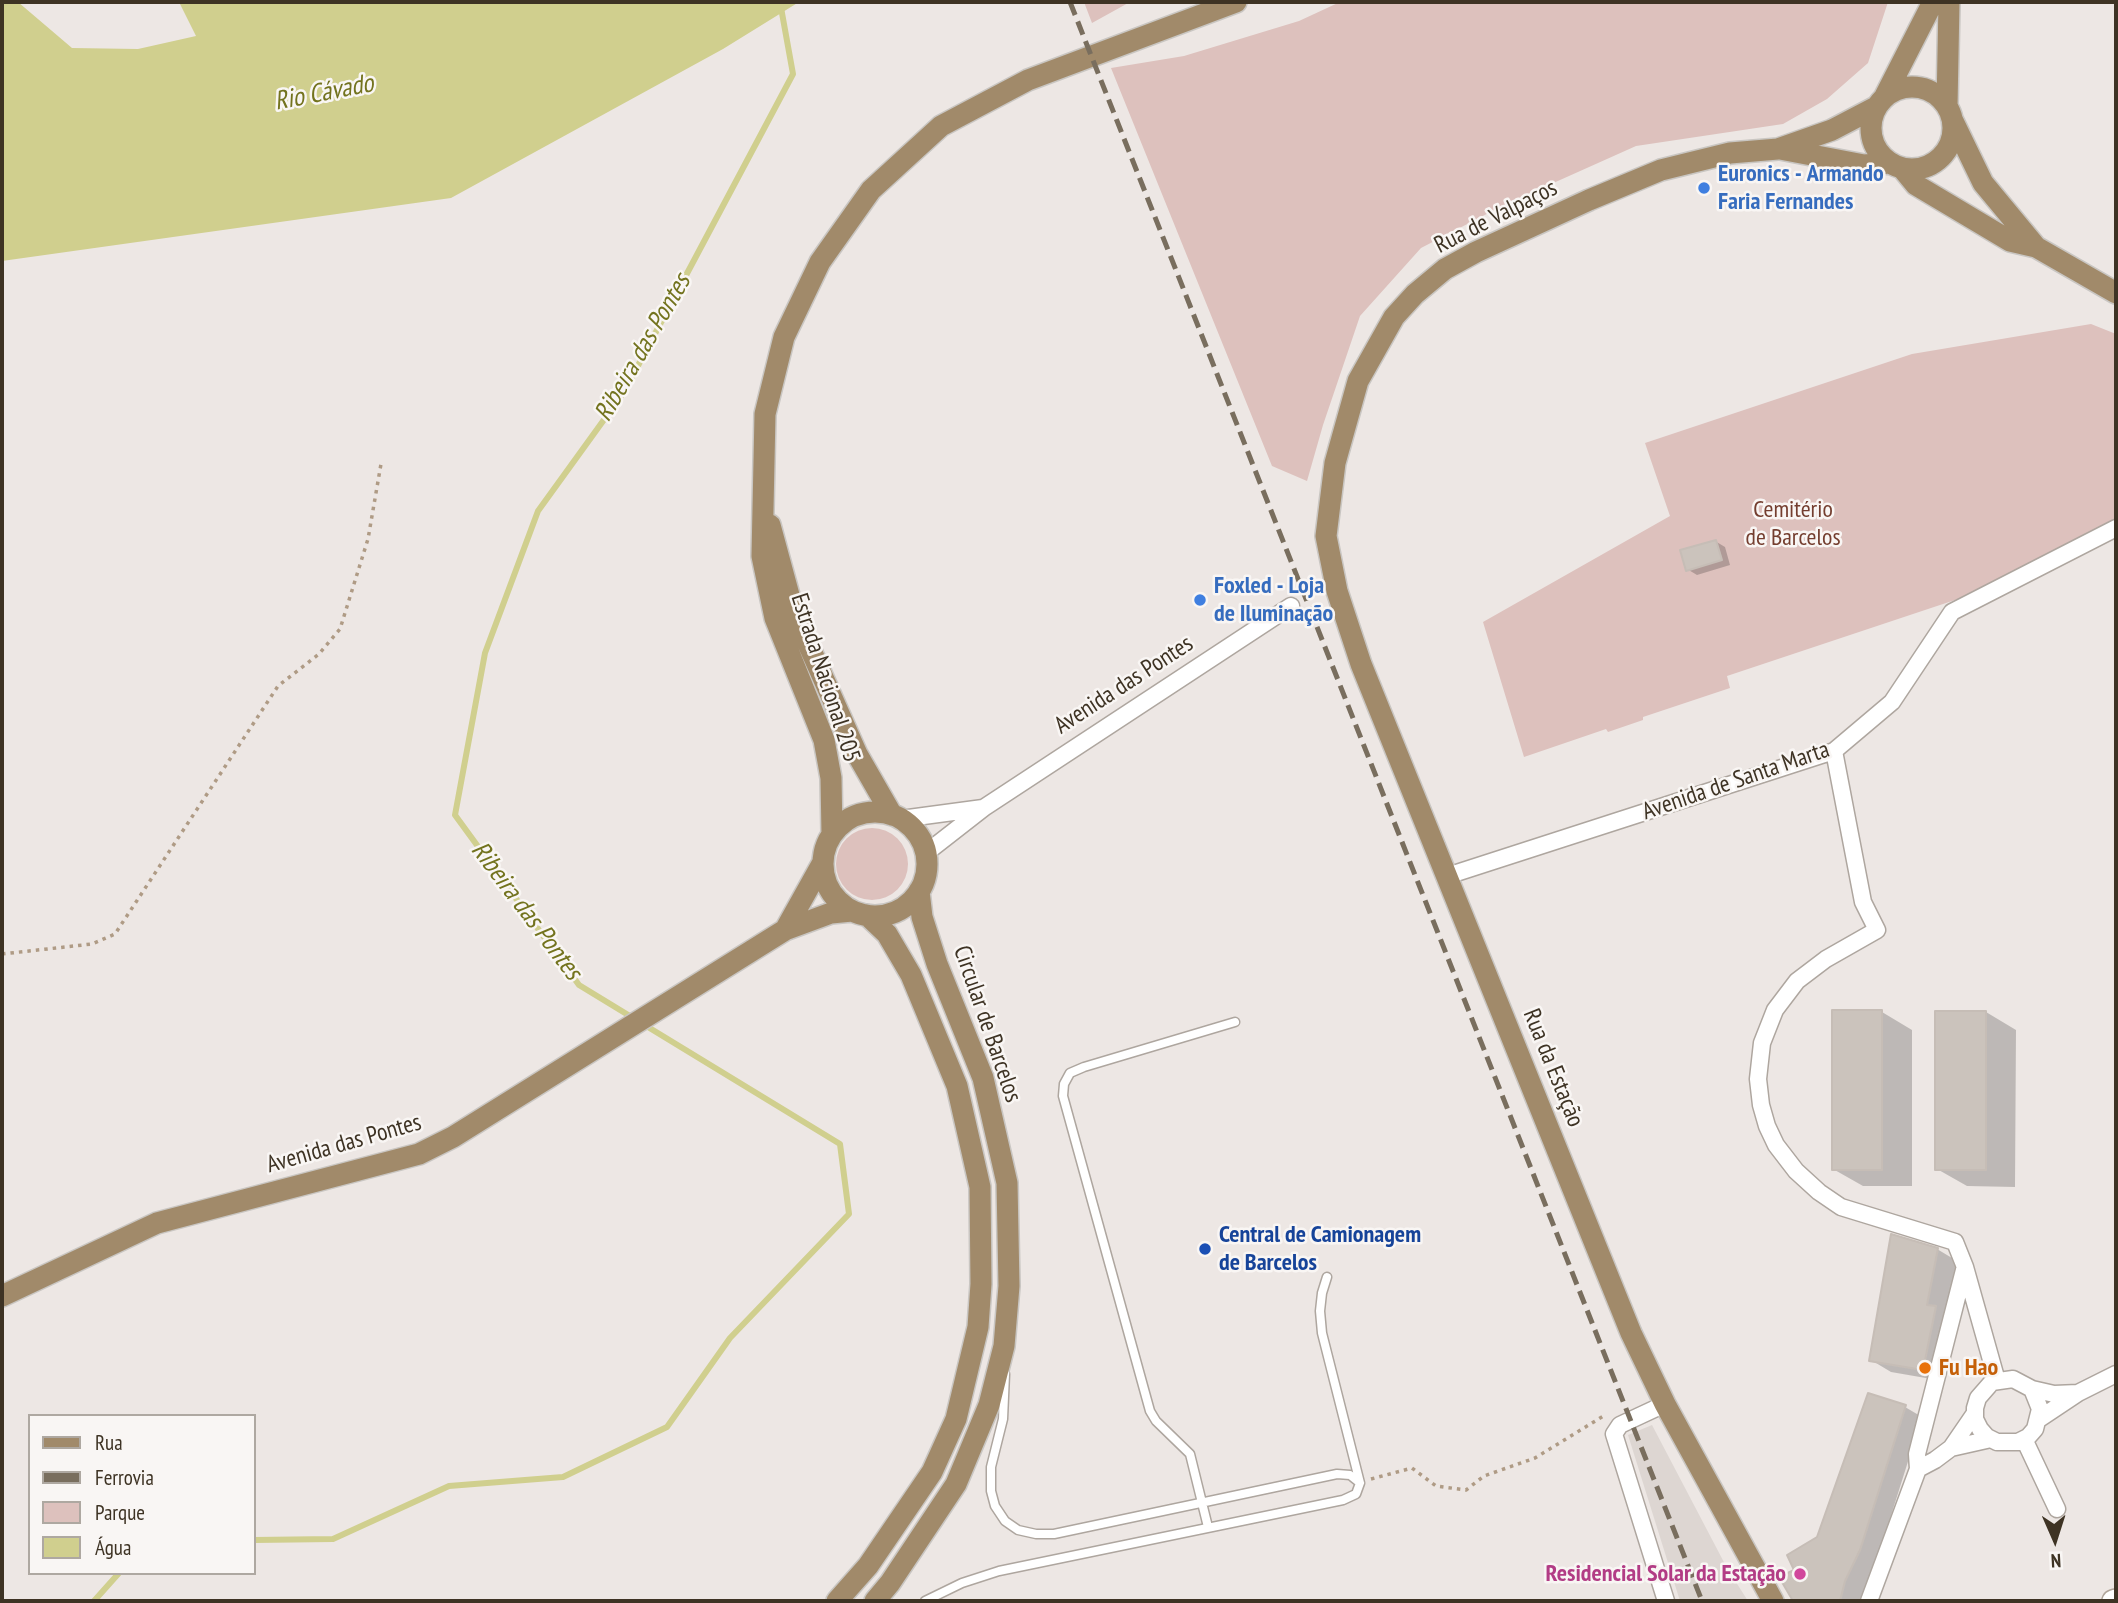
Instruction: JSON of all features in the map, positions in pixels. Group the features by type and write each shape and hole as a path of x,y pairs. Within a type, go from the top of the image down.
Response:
{"main road":[{"path":"1933,2 1871,118 1873,144 1880,155 1916,185 2010,241 2036,247 2116,293"},
{"path":"1896,166 1926,167 1937,161 1951,142 1949,2"},
{"name":"Estrada Nacional 205","path":"832,834 831,778 824,740 775,618 762,556 765,414 784,337 820,262 872,190 942,126 1028,80 1232,3"},
{"path":"1880,101 1898,89 1912,86 1926,89 1938,96 1950,112 1983,183 2036,247"},
{"name":"Rua de Valpaços","path":"1326,536 1335,463 1357,381 1394,317 1415,294 1445,269 1476,252 1661,170 1730,153 1777,149 1832,130 1880,101"},
{"name":"Rua de Valpaços","path":"1777,149 1864,164 1896,166"},
{"name":"Estrada Nacional 205","path":"762,496 793,610 857,754 897,817"},
{"name":"Rua da Estação","path":"1326,536 1337,591 1361,664 1631,1332 1665,1404 1773,1601"},
{"path":"869,813 897,817 911,826 926,853 927,866 919,891 909,903 897,911 882,915 859,913 840,902 830,891 823,862 825,848 832,834 855,816 869,813"},
{"name":"Avenida das Pontes","path":"785,930 823,862"},
{"name":"Circular de Barcelos","path":"875,1601 956,1484 989,1405 1004,1346 1009,1286 1007,1183 984,1078 937,964 922,917 919,891"},
{"name":"Avenida das Pontes","path":"2,1296 157,1223 419,1154 453,1137 785,930 831,913 859,913"},
{"name":"Circular de Barcelos","path":"837,1601 869,1566 932,1472 956,1419 978,1327 981,1284 980,1186 957,1086 911,975 887,934 859,913"}],"street":[{"name":"Avenida de Santa Marta","path":"1447,876 1834,751 1892,702 1952,612 2116,528"},
{"name":"Avenida das Pontes","path":"926,853 985,807 1292,606"},
{"path":"1834,751 1863,902 1877,930 1826,959 1797,981 1775,1010 1762,1043 1758,1079 1761,1105 1776,1145 1796,1171 1819,1192 1841,1207 1955,1242 1965,1267 1997,1381"},
{"name":"Avenida das Pontes","path":"897,817 985,807"},
{"path":"1869,1601 1918,1469 1917,1454 1965,1267"},
{"path":"2039,1419 2078,1393 2116,1374"},
{"path":"1918,1469 1951,1448 1975,1413 1978,1398 1984,1389 1997,1381 2013,1379 2032,1389 2054,1394 2078,1393"},
{"path":"1975,1413 1980,1429 1991,1439 2007,1444 2024,1439 2035,1429 2039,1419 2040,1409 2032,1389"},
{"path":"1665,1404 1622,1423 1614,1431 1666,1601"},
{"path":"1951,1448 1991,1439"},
{"path":"2024,1439 2057,1509"}],"lane":[{"path":"1208,1527 1190,1454 1156,1421 1150,1411 1063,1096 1064,1084 1070,1073 1235,1022"},
{"path":"925,1601 962,1583 999,1571 1343,1500 1356,1494 1360,1483 1322,1333 1320,1311 1327,1277"},
{"path":"1004,1346 1003,1419 991,1467 991,1491 995,1506 1005,1521 1018,1530 1054,1534 1338,1474 1350,1475 1360,1483"}],"path":[{"path":"2,954 92,944 115,934 278,686 319,654 340,629 368,539 381,464"},
{"path":"1360,1483 1412,1468 1436,1486 1466,1490 1485,1476 1535,1458 1604,1414 1622,1423"}],"shaded area":[{"path":"1652,1425 1727,1568 1748,1601 1680,1601 1628,1435"}],"green space":[{"path":"1084,2 1130,2 1092,23"},
{"path":"1340,2 1888,2 1868,63 1827,99 1783,124 1636,146 1502,206 1421,248 1360,316 1307,481 1272,466 1111,68 1184,56 1299,21"},
{"name":"Cemitério de Barcelos","path":"2091,324 2116,334 2116,520 1991,588 1727,676 1730,688 1643,717 1643,720 1608,732 1606,729 1524,757 1483,622 1670,516 1645,443 1912,354"},
{"path":"872,828 892,834 902,844 908,864 902,884 892,894 872,900 852,894 842,884 836,864 842,844 852,834"}],"water":[{"name":"Rio Cávado","path":"2,2 18,2 72,48 138,49 196,36 179,2 799,2 723,49 451,198 2,261"}],"building":[{"path":"1716,540 1722,560 1686,571 1680,550"},
{"path":"1832,1010 1882,1010 1882,1170 1832,1170"},
{"path":"1935,1011 1986,1011 1986,1170 1935,1170"},
{"path":"1891,1234 1938,1248 1927,1305 1936,1306 1923,1370 1869,1361"},
{"path":"1868,1393 1906,1405 1860,1550 1845,1581 1840,1601 1793,1601 1779,1577 1794,1570 1787,1555 1817,1537"}],"waterway":[{"name":"Ribeira das Pontes","path":"256,1540 333,1539 449,1486 563,1477 667,1427 730,1338 849,1214 840,1144 579,985 455,815 485,653 538,511 624,392 793,74 780,2"},
{"name":"Ribeira das Pontes","path":"94,1601 117,1575"}],"railway":[{"path":"1070,2 1702,1601"}],"place":[{"name":"Euronics - Armando Faria Fernandes","path":"1704,188"},
{"name":"Foxled - Loja de Iluminação","path":"1200,600"},
{"name":"Central de Camionagem de Barcelos","path":"1205,1249"},
{"name":"Fu Hao","path":"1925,1368"},
{"name":"Residencial Solar da Estação","path":"1800,1574"}]}
